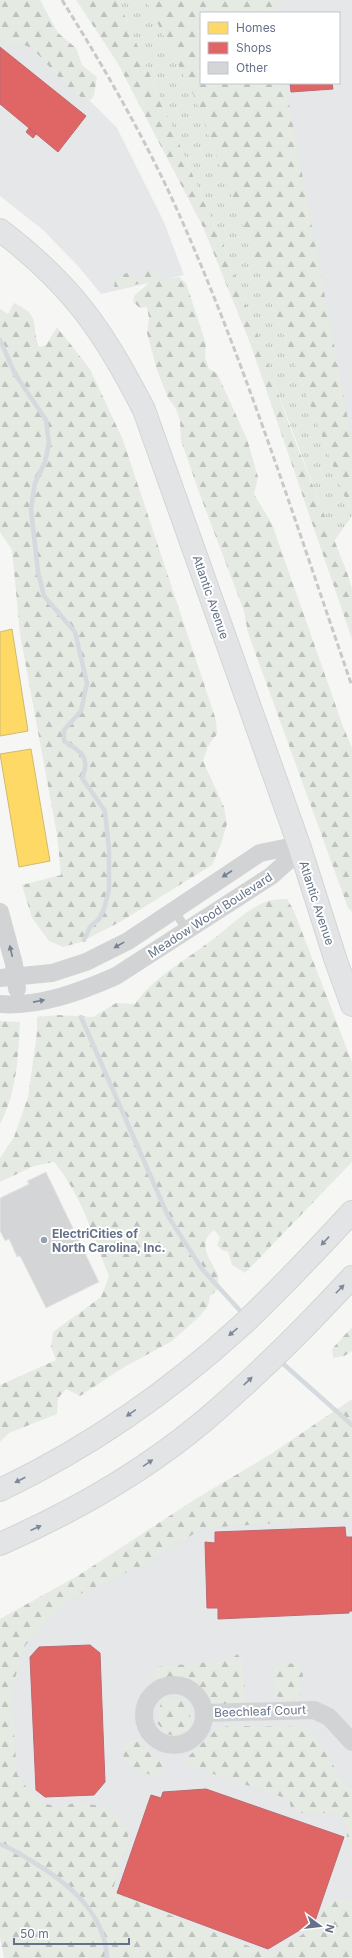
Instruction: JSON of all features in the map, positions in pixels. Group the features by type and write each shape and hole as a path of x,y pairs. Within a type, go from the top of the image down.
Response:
{"main road":[{"name":"Atlantic Avenue","path":"0,230 43,265 78,301 119,360 144,410 299,846 336,961 352,1005"},
{"path":"0,1490 60,1459 108,1429 201,1360 241,1325 296,1272 352,1212"},
{"path":"0,1544 39,1527 88,1501 160,1455 230,1398 266,1364 352,1277"}],"street":[{"name":"Meadow Wood Boulevard","path":"8,978 52,973 86,962 128,941 260,852 299,846"},
{"name":"Meadow Wood Boulevard","path":"0,1004 19,1004 66,995 90,988 116,976 271,876 290,858 299,846"},
{"path":"0,912 7,934 8,978 19,1004"},
{"name":"Beechleaf Court","path":"204,1713 314,1710 329,1717 352,1742"}],"lane":[{"path":"175,910 187,931"}],"shaded area":[{"path":"146,0 352,0 352,516 194,96"},
{"path":"0,10 117,128 164,222 184,275 101,294 78,266 43,230 0,196"},
{"path":"352,1515 352,1920 301,1958 216,1958 92,1902 0,1794 0,1631 171,1521"}],"green space":[{"path":"0,0 40,0 58,33 76,48 82,65 97,77 94,95 91,100 81,97 66,85 32,48 21,44 13,46 6,39 0,40"},
{"path":"76,0 118,0 222,244 254,325 292,433 348,575 352,589 352,639 250,343 203,227 117,62"},
{"path":"118,0 146,0 194,96 352,516 334,541 222,244"},
{"path":"146,0 279,0 274,12 200,12 200,84 285,84 352,441 352,516 194,96"},
{"path":"148,270 160,274 164,279 179,277 186,283 206,344 205,357 209,369 217,373 247,439 258,477 254,494 272,524 352,748 352,912 348,908 248,633 244,611 181,440 180,421 176,409 168,398 157,370 147,333 149,318 147,307 140,308 133,302 134,296 150,282 114,288 115,278 129,272 133,277 141,279"},
{"path":"14,303 23,308 32,316 39,347 46,345 57,327 90,369 123,440 216,720 217,734 208,746 203,761 224,807 227,824 221,844 212,865 120,922 81,942 63,947 49,941 32,918 22,885 61,875 57,835 20,634 12,550 0,532 0,309 8,314"},
{"path":"287,899 294,911 352,1062 352,1162 245,1273 232,1265 228,1252 222,1250 217,1245 220,1237 214,1230 208,1236 205,1247 218,1275 218,1287 217,1290 210,1296 208,1306 199,1317 172,1341 121,1369 80,1396 66,1389 58,1398 57,1414 9,1433 0,1442 0,1385 56,1360 51,1347 53,1332 101,1297 109,1276 79,1202 64,1175 54,1162 34,1166 0,1182 0,1158 14,1137 28,1097 37,1032 37,1017 58,1015 93,1017 116,1003 135,1004 158,979 212,940 250,910 268,901"},
{"path":"0,1021 20,1022 16,1074 6,1112 0,1124"},
{"path":"352,1327 352,1351 344,1356 333,1358 332,1349"},
{"path":"352,1399 352,1518 203,1528 145,1564 71,1598 45,1623 24,1647 11,1692 17,1774 31,1794 44,1803 59,1808 76,1802 101,1806 119,1817 128,1831 128,1841 112,1892 271,1955 317,1925 327,1902 348,1898 352,1893 352,1958 4,1958 0,1938 0,1619 79,1575 197,1498 271,1454"},
{"path":"237,1654 244,1660 245,1699 233,1708 211,1707 201,1687 181,1680 158,1683 152,1678 157,1667 231,1660"},
{"path":"282,1663 299,1664 303,1675 300,1695 289,1700 273,1695 275,1667"},
{"path":"167,1698 179,1699 189,1704 191,1727 176,1736 167,1734 157,1723 161,1702"},
{"path":"228,1726 306,1727 317,1740 352,1795 352,1845 347,1841 347,1827 344,1818 332,1813 302,1813 292,1809 288,1799 187,1765 186,1759 217,1729"},
{"path":"134,1739 149,1753 163,1762 161,1772 156,1776 136,1769 126,1762 123,1750 126,1742"}],"building: Homes":[{"path":"12,629 28,731 0,736 0,632"},
{"path":"31,749 50,861 19,867 0,754"}],"building: Shops":[{"path":"0,47 86,116 58,152 0,104"},
{"path":"290,84 332,84 333,89 291,92"},
{"path":"29,128 36,134 33,138 26,132"},
{"path":"345,1527 346,1537 352,1537 352,1611 349,1611 349,1613 218,1619 218,1608 207,1608 205,1542 215,1543 215,1532"},
{"path":"90,1645 100,1653 105,1782 94,1795 45,1797 36,1790 30,1657 39,1647"},
{"path":"206,1789 344,1837 315,1921 268,1949 117,1893 151,1795 161,1798 163,1792"}],"building: Other":[{"name":"ElectriCities of North Carolina, Inc.","path":"46,1172 99,1282 46,1308 20,1256 17,1257 9,1239 5,1241 0,1231 0,1198 29,1184 27,1181"}],"waterway":[{"path":"0,340 15,374 46,420 49,444 45,462 35,483 31,509 38,572 44,596 75,632 87,683 81,711 64,730 64,741 75,748 83,756 85,760 85,771 82,778 105,811 109,849 109,889 104,909 99,919 90,927 84,940"},
{"path":"81,1017 168,1216 202,1269 244,1315"},
{"path":"280,1361 352,1425"},
{"path":"0,1844 8,1847 44,1869 57,1878 82,1900 92,1913 99,1926 105,1941 107,1958"}],"railway":[{"path":"62,0 94,52 139,132 166,186 204,272 249,389 352,686"}],"place":[{"name":"ElectriCities of North Carolina, Inc.","path":"44,1240"}]}
